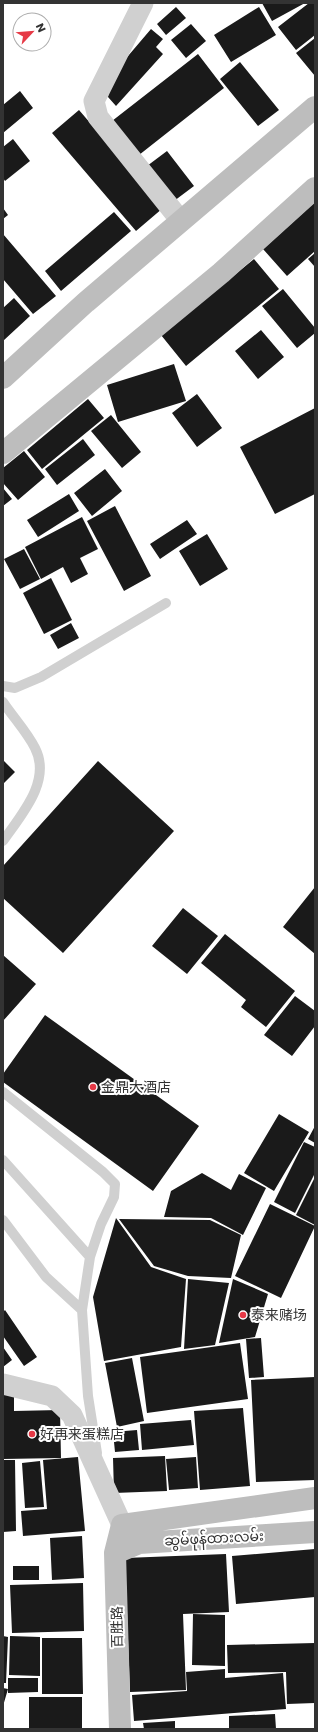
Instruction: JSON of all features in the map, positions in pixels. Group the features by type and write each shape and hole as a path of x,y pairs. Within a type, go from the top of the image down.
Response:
{"main road":[{"path":"3,378 86,302 315,107"},
{"path":"3,453 221,273 315,188"},
{"name":"ဆွမ်ဖုန်ထားလမ်း","path":"122,1525 315,1498"},
{"name":"百胜路","path":"120,1729 115,1553 122,1525"},
{"name":"ဆွမ်ဖုန်ထားလမ်း","path":"115,1553 139,1543 315,1532"}],"street":[{"path":"143,3 94,101 98,117 181,221"},
{"path":"3,1384 52,1396 72,1415 122,1525 139,1543"}],"lane":[{"path":"3,686 15,688 41,677 166,604"},
{"path":"3,702 35,748 40,763 36,790 3,841"},
{"path":"3,1092 103,1172 114,1184 114,1197 101,1224 90,1257 82,1310 88,1396 100,1476"},
{"path":"3,1160 90,1257"},
{"path":"3,1220 46,1277 82,1310"}],"building":[{"path":"262,3 305,3 272,21"},
{"path":"309,3 315,3 315,35 296,50 278,27"},
{"path":"176,7 186,18 166,35 157,24"},
{"path":"259,7 276,35 231,62 214,35"},
{"path":"191,24 206,41 186,58 171,40"},
{"path":"151,29 163,39 156,47 163,54 116,106 108,97 111,76"},
{"path":"315,38 315,76 296,53"},
{"path":"198,54 224,88 139,155 112,121"},
{"path":"240,62 279,110 258,126 220,79"},
{"path":"20,91 33,108 3,133 3,105"},
{"path":"79,110 163,208 136,231 52,133"},
{"path":"13,139 30,161 5,181 3,178 3,147"},
{"path":"167,151 194,186 174,201 147,166"},
{"path":"315,202 315,251 287,276 263,249"},
{"path":"3,208 8,215 3,219"},
{"path":"114,212 131,231 61,291 45,271"},
{"path":"3,234 56,296 33,314 3,279"},
{"path":"315,253 315,267 308,259"},
{"path":"254,259 279,289 186,366 161,335"},
{"path":"283,289 315,328 315,333 297,348 262,306"},
{"path":"14,298 30,316 3,341 3,308"},
{"path":"261,330 284,357 258,379 235,351"},
{"path":"174,364 186,401 118,422 107,385"},
{"path":"197,394 222,428 197,447 172,413"},
{"path":"88,399 104,418 42,469 27,450"},
{"path":"315,408 315,494 275,514 240,447"},
{"path":"111,415 141,452 122,468 91,431"},
{"path":"83,439 95,455 57,485 45,469"},
{"path":"24,451 45,477 18,500 3,483 3,468"},
{"path":"105,469 122,491 92,516 74,493"},
{"path":"3,488 12,499 3,506"},
{"path":"69,494 79,511 38,537 27,520"},
{"path":"115,506 151,576 124,591 87,521"},
{"path":"82,517 98,549 80,558 88,574 71,583 63,567 41,579 25,547"},
{"path":"187,520 197,534 160,559 150,544"},
{"path":"207,534 228,569 200,586 179,551"},
{"path":"24,549 40,579 20,589 4,559"},
{"path":"51,578 72,620 44,634 23,593"},
{"path":"71,623 79,638 58,649 50,635"},
{"path":"3,760 15,772 3,784"},
{"path":"98,761 174,831 63,953 3,898 3,866"},
{"path":"315,887 315,954 283,927"},
{"path":"183,908 218,936 187,974 152,946"},
{"path":"225,934 295,991 266,1027 241,1007 246,1000 201,963"},
{"path":"3,955 36,984 3,1021"},
{"path":"295,996 315,1011 315,1026 292,1056 264,1035"},
{"name":"金鼎大酒店","path":"45,1015 199,1126 153,1191 3,1082 3,1074"},
{"path":"279,1114 309,1132 274,1191 244,1173"},
{"path":"315,1126 315,1143 308,1139"},
{"path":"304,1142 315,1147 315,1173 295,1213 274,1202"},
{"path":"202,1173 231,1190 239,1174 266,1188 243,1235 211,1218 164,1217 171,1191"},
{"path":"315,1177 315,1225 296,1215"},
{"path":"270,1204 315,1226 281,1298 235,1276"},
{"path":"116,1218 151,1267 186,1279 181,1347 104,1361 93,1297"},
{"path":"119,1219 210,1220 241,1235 231,1278 188,1276 154,1266"},
{"path":"188,1279 229,1283 215,1345 184,1349"},
{"name":"泰来赌场","path":"233,1279 268,1294 255,1337 219,1343"},
{"path":"5,1310 37,1357 24,1366 3,1336 3,1312"},
{"path":"261,1338 264,1377 249,1378 246,1339"},
{"path":"240,1343 248,1399 147,1413 140,1357"},
{"path":"3,1347 12,1360 3,1367"},
{"path":"132,1358 144,1421 117,1427 105,1363"},
{"path":"315,1377 315,1480 256,1482 251,1380"},
{"name":"好再来蛋糕店","path":"3,1391 14,1391 14,1411 60,1410 61,1458 3,1459"},
{"path":"243,1408 250,1486 200,1490 194,1411"},
{"path":"191,1420 194,1445 142,1450 140,1424"},
{"path":"137,1430 139,1450 115,1452 113,1432"},
{"path":"165,1456 167,1491 114,1493 113,1458"},
{"path":"78,1457 85,1531 23,1536 21,1511 47,1509 43,1460"},
{"path":"196,1457 198,1488 169,1490 166,1459"},
{"path":"3,1460 15,1460 16,1531 3,1532"},
{"path":"40,1461 44,1507 25,1508 22,1463"},
{"path":"82,1536 84,1578 52,1580 50,1538"},
{"path":"315,1549 315,1597 236,1604 232,1556"},
{"path":"226,1554 229,1612 183,1614 186,1690 130,1692 125,1558"},
{"path":"13,1566 39,1566 39,1580 13,1580"},
{"path":"83,1583 84,1631 12,1633 10,1585"},
{"path":"193,1614 225,1615 225,1666 192,1665"},
{"path":"3,1636 8,1637 6,1683 3,1683"},
{"path":"10,1636 40,1637 40,1676 9,1675"},
{"path":"42,1638 82,1638 83,1694 42,1694"},
{"path":"315,1643 315,1703 287,1704 286,1672 228,1673 227,1645"},
{"path":"225,1669 225,1678 283,1673 286,1709 134,1721 132,1695 187,1691 186,1672"},
{"path":"8,1678 38,1678 38,1692 8,1693"},
{"path":"3,1688 8,1689 3,1706"},
{"path":"29,1697 82,1697 82,1729 29,1729"},
{"path":"275,1714 276,1729 229,1729 229,1716"},
{"path":"175,1721 175,1729 144,1729 143,1723"}],"place":[{"name":"金鼎大酒店","path":"93,1087"},
{"name":"泰来赌场","path":"243,1315"},
{"name":"好再来蛋糕店","path":"32,1434"}]}
